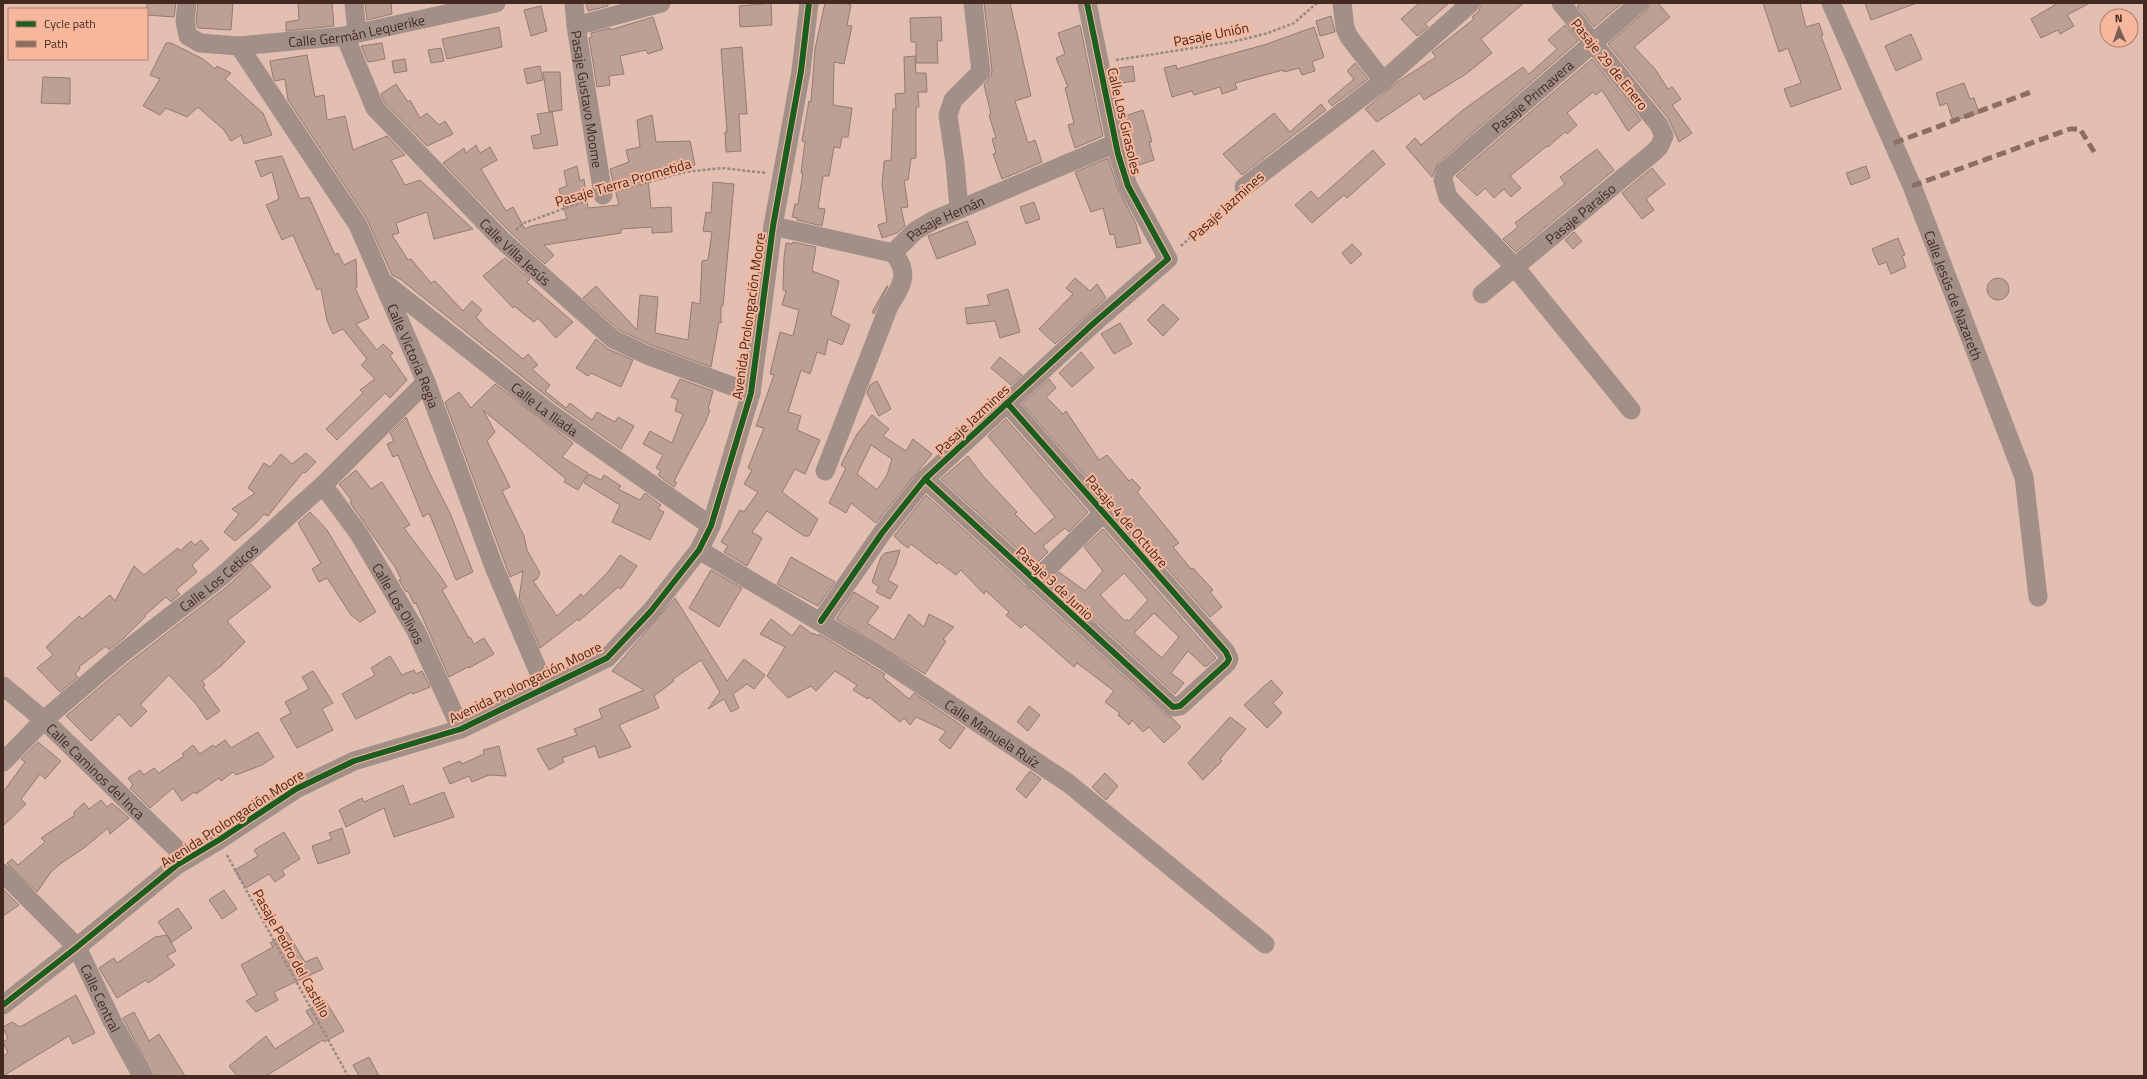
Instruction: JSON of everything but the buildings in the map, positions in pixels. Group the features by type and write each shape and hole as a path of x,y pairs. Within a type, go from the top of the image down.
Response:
{"street":[{"name":"Calle Germán Lequerike","path":"187,3 185,21 188,36 200,43 239,46 351,34 496,3"},
{"name":"Calle Villa Jesús","path":"354,3 351,34 375,108 502,240 614,339 647,355 751,393"},
{"name":"Pasaje Gustavo Moome","path":"574,3 576,26 603,195"},
{"path":"576,26 661,3"},
{"name":"Avenida Prolongación Moore","path":"3,1005 187,859 219,840 296,789 354,761 461,730 545,687 607,658 651,611 699,550 711,526 751,393 773,226 801,71 809,3"},
{"path":"959,209 955,163 948,115 953,100 981,72 973,3"},
{"name":"Calle Los Girasoles","path":"1087,3 1116,143 1128,186 1168,259"},
{"path":"1342,3 1345,28 1349,37 1383,81"},
{"name":"Pasaje Jazmines","path":"1244,187 1383,81 1471,3"},
{"name":"Pasaje 29 de Enero","path":"1561,3 1659,126"},
{"name":"Pasaje Primavera","path":"1515,267 1448,197 1443,180 1445,171 1639,3"},
{"name":"Calle Jesús de Nazareth","path":"1831,3 1903,164 2024,477 2038,597"},
{"name":"Calle Victoria Regia","path":"239,46 358,225 385,283 426,382 494,567 545,687"},
{"name":"Pasaje Paraíso","path":"1482,294 1660,147 1664,136 1659,126"},
{"name":"Pasaje Hernán","path":"773,226 892,253 915,231 934,220 1116,143"},
{"path":"825,471 889,306 901,287 903,274 901,262 892,253"},
{"name":"Pasaje Jazmines","path":"821,621 882,533 925,479 1095,322 1168,259"},
{"path":"1515,267 1631,410"},
{"name":"Calle La Iliada","path":"385,283 547,411 711,526"},
{"name":"Calle Los Ceticos","path":"3,762 44,720 120,655 222,576 323,485 426,382"},
{"name":"Pasaje 4 de Octubre","path":"1007,403 1229,656 1227,663 1180,706 1173,707 1169,705"},
{"name":"Pasaje 3 de Junio","path":"925,479 1169,705"},
{"name":"Calle Los Olivos","path":"323,485 360,534 416,631 461,730"},
{"path":"1035,581 1104,512"},
{"name":"Calle Manuela Ruíz","path":"699,550 821,621 882,659 1068,783 1265,944"},
{"name":"Calle Caminos del Inca","path":"3,686 44,720 187,859"},
{"name":"Calle Central","path":"3,873 77,947 111,1019 142,1076"}],"marked path":[{"path":"1894,143 2031,92"},
{"path":"1912,186 2070,129 2080,129 2096,155"}],"cycle path":[{"path":"3,1005 77,947 177,865 219,840 296,789 354,761 461,729 607,658 651,611 699,550 711,526 751,393 773,226 801,71 809,3"},
{"path":"821,621 882,533 925,479 1095,322 1168,259 1128,186 1118,154 1087,3"},
{"path":"925,479 1173,707 1180,706 1227,663 1229,659 1226,652 1007,403"}]}
